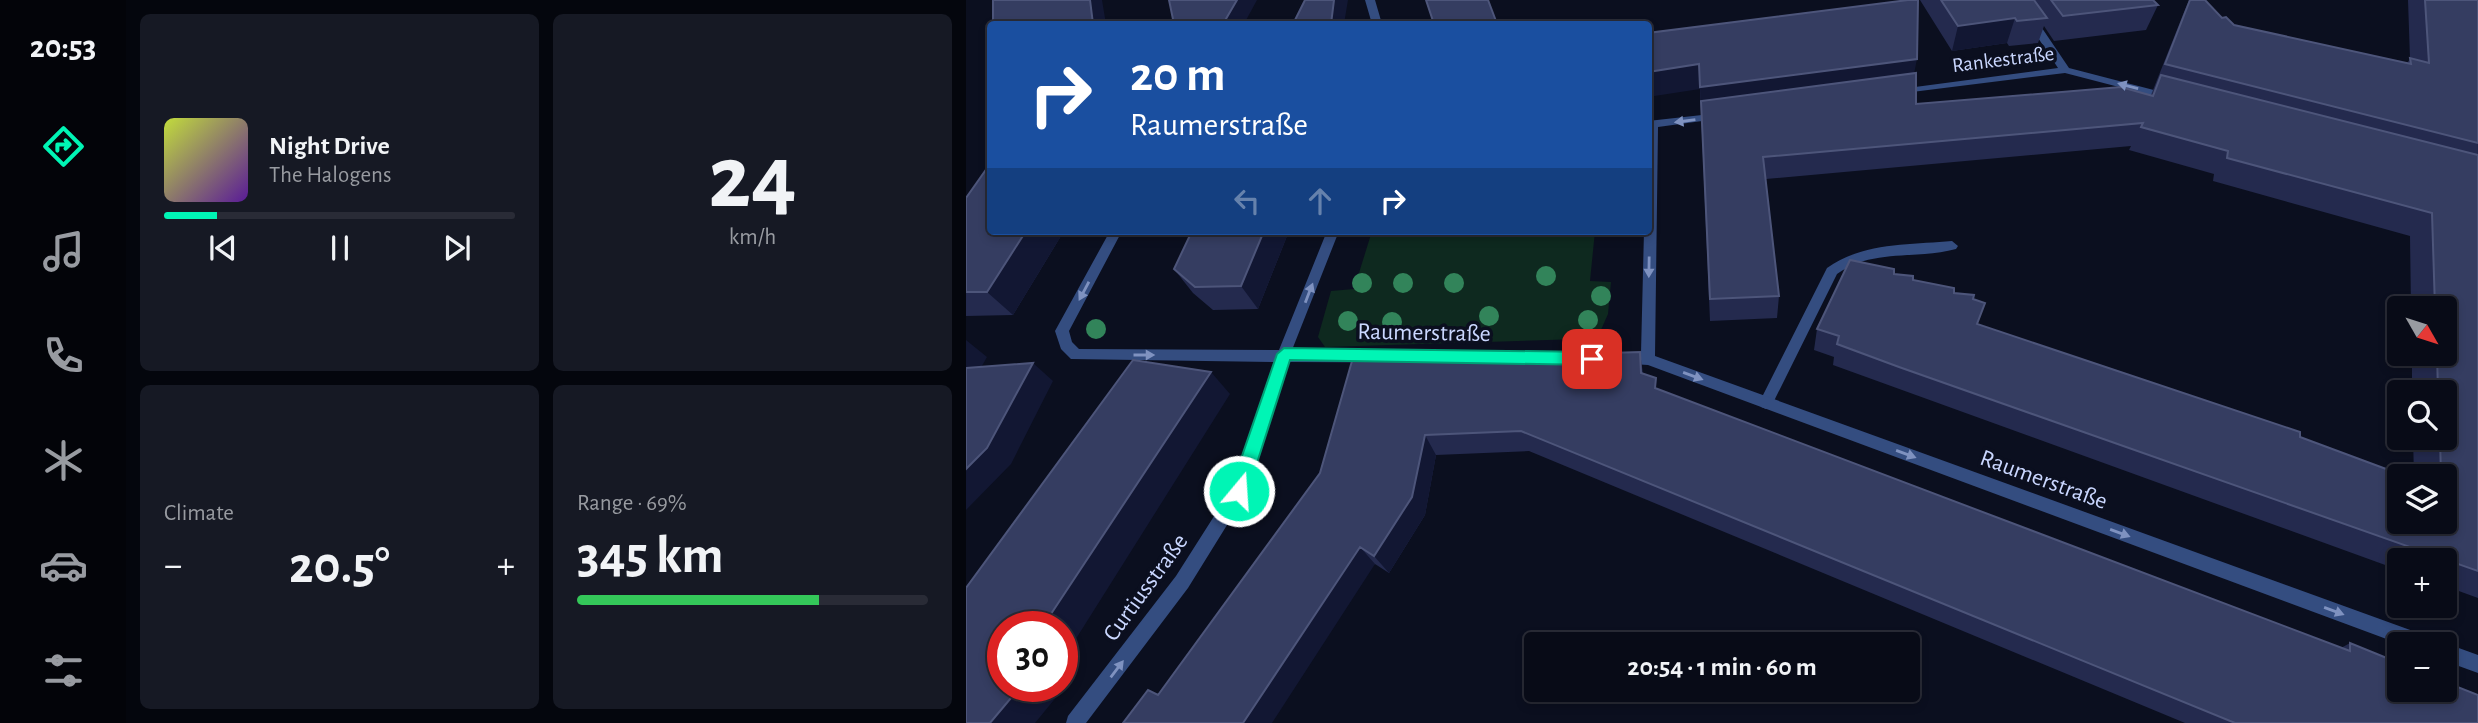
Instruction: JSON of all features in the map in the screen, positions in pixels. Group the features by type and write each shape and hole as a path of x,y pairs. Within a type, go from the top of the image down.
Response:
{"street":[{"path":"1370,0 1376,21"},
{"path":"2018,0 2065,70"},
{"name":"Rankestraße","path":"1886,94 2065,70 2185,101"},
{"path":"1652,125 1734,114"},
{"path":"1114,235 1062,331 1066,345 1076,355 1284,354"},
{"name":"Curtiusstraße","path":"1075,723 1182,582 1239,491 1284,354 1331,235"},
{"path":"1648,359 1649,235"},
{"path":"1766,403 1832,271 1842,262 1858,256 1952,246"},
{"name":"Raumerstraße","path":"1284,354 1522,358"},
{"name":"Raumerstraße","path":"1606,359 1648,359 2391,632"},
{"path":"2457,656 2478,664"}],"green space":[{"path":"1371,235 1595,235 1590,281 1611,282 1608,314 1600,332 1580,339 1325,347 1318,337 1331,291 1354,289"}],"building":[{"path":"993,0 1090,0 1093,21 993,21"},
{"path":"1169,0 1237,0 1225,21 1173,21"},
{"path":"1305,0 1334,0 1331,21 1294,21"},
{"path":"1426,0 1488,0 1496,21 1433,21"},
{"path":"1918,0 1917,59 1700,87 1699,64 1652,71 1652,32"},
{"path":"1941,0 2034,0 2047,18 2017,21 2015,18 1958,26"},
{"path":"2051,0 2153,0 2158,5 2063,16"},
{"path":"2190,0 2205,0 2222,18 2226,17 2234,25 2411,64 2410,58 2429,63 2425,0 2478,0 2478,143 2165,64"},
{"path":"1916,73 1916,104 2121,87 2153,96 2161,75 2478,155 2478,571 2457,564 2457,548 2413,548 1899,367 1837,344 1839,336 1817,329 1850,260 1894,269 1894,274 1913,276 1913,280 1954,288 1954,293 1974,295 1973,299 1985,303 1977,324 2300,432 2300,437 2387,469 2387,534 2457,534 2457,464 2441,464 2440,450 2457,450 2457,380 2438,380 2437,366 2457,366 2457,296 2435,296 2432,213 2227,158 2228,151 2141,127 2143,123 1763,157 1779,296 1710,299 1701,101"},
{"path":"987,168 987,235 1023,235 987,292 966,292 966,198"},
{"path":"1190,235 1262,235 1241,286 1195,287 1174,269"},
{"path":"1640,352 1641,373 1656,378 1655,388 2350,651 2350,643 2387,658 2387,702 2457,702 2457,687 2478,695 2478,723 2235,723 1521,431 1425,435 1412,497 1374,556 1360,547 1243,723 1123,723 1148,690 1158,695 1320,473 1352,361"},
{"path":"1133,360 1211,372 1053,611 987,611 987,702 1008,702 990,723 966,723 966,588"},
{"path":"1033,363 987,448 966,469 966,368"}],"route":[{"path":"1239,491 1284,354 1592,359"}]}
